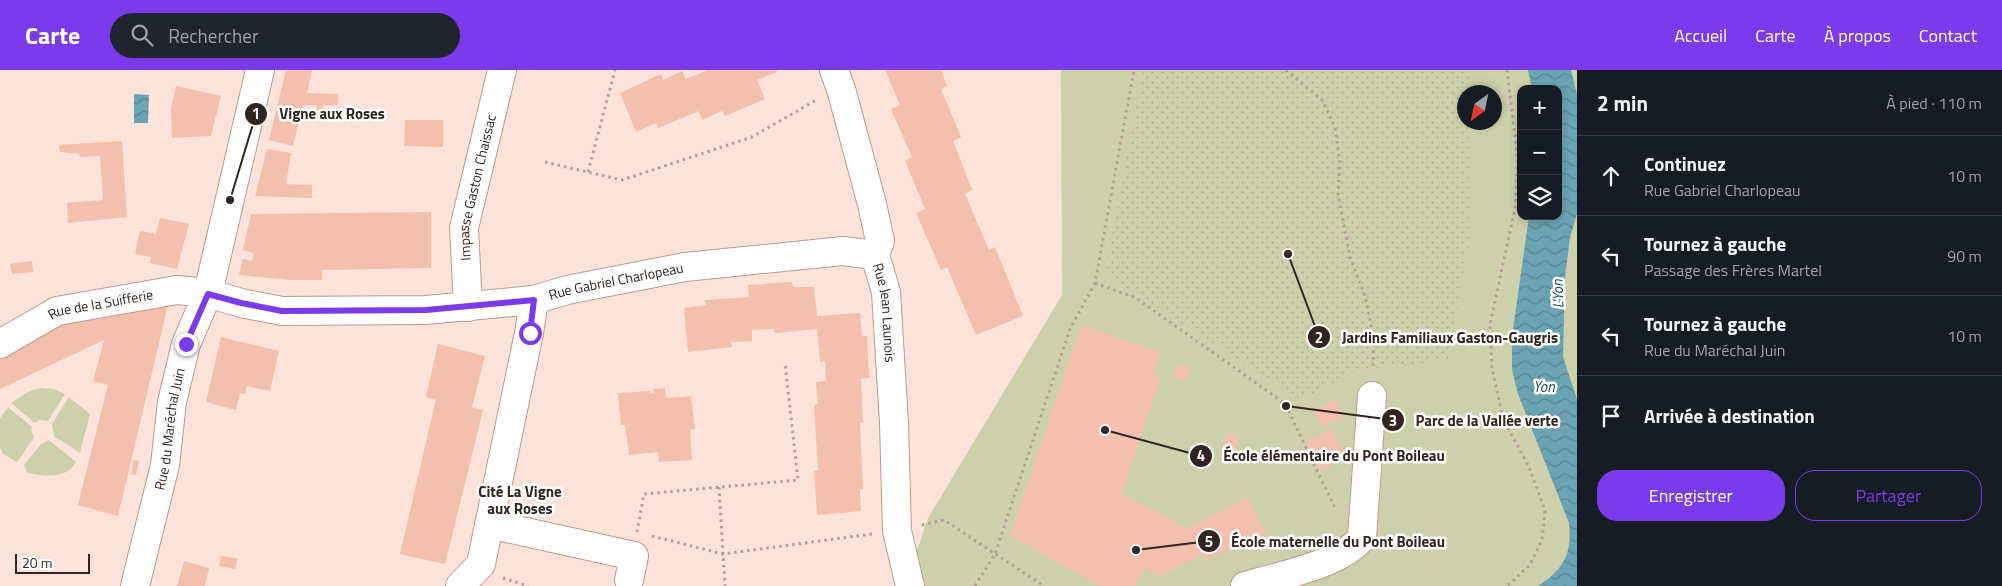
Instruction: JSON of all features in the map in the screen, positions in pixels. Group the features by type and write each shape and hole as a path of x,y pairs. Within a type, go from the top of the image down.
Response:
{"street":[{"name":"Rue du Maréchal Juin","path":"136,586 166,465 172,402 186,344 208,294 260,70"},
{"name":"Impasse Gaston Chaissac","path":"468,307 464,228 502,70"},
{"name":"Rue Jean Launois","path":"838,79 872,204 880,241 875,255 886,292 898,531 910,586"},
{"name":"Rue Gabriel Charlopeau","path":"460,586 481,564 530,333 534,300 567,290 685,267 843,251 875,255"},
{"name":"Rue de la Suifferie","path":"0,344 58,311 177,290 208,294 282,311 426,310 534,300"},
{"path":"1245,586 1326,562 1354,547 1362,538 1372,396"},
{"path":"489,524 632,556"}],"path":[{"path":"588,172 615,70"},
{"path":"975,586 995,554 1070,329 1095,283 1134,70"},
{"path":"1286,70 1322,100 1335,127 1340,163 1338,194 1350,257 1365,296 1374,338 1372,396"},
{"path":"1507,70 1517,167 1515,209 1490,324 1492,368 1503,418 1529,468 1545,510 1542,540 1530,565 1507,586"},
{"path":"545,162 622,180 752,137 812,101 838,79"},
{"path":"1095,283 1136,298 1280,400 1292,419 1354,547"},
{"path":"785,363 798,480 644,494 632,556 723,554 898,531 944,520 1044,586"},
{"path":"719,487 725,586"}],"green space":[{"path":"1061,70 1577,70 1577,586 905,586 928,518 1062,295"},
{"path":"1143,70 1470,70 1470,85 1457,85 1457,130 1470,130 1470,235 1448,360 1357,370 1301,400 1105,274"},
{"path":"40,388 54,389 65,394 48,421 40,420 35,423 11,403 28,392"},
{"path":"69,397 90,414 80,453 54,436 52,424"},
{"path":"8,407 32,427 31,430 34,438 17,462 3,454 0,448 0,418"},
{"path":"49,440 76,462 72,468 61,474 48,476 27,473 24,465 41,444"}],"water":[{"name":"Yon","path":"1528,70 1571,70 1577,94 1577,214 1570,238 1565,277 1563,357 1577,399 1577,586 1538,586 1560,567 1564,560 1569,544 1569,523 1518,394 1512,370 1512,337 1528,220 1562,220 1562,85 1531,85"},
{"path":"134,94 149,95 148,123 134,123"}],"building":[{"path":"286,70 312,70 307,93 338,94 338,105 323,105 324,111 317,111 317,105 303,105 293,146 269,140"},
{"path":"708,70 776,70 777,72 757,80 765,99 725,116 722,111 702,120 699,111 658,128 656,123 636,132 620,93 661,74 663,80 682,71 686,79"},
{"path":"885,70 941,70 947,86 941,89 961,137 953,141 972,190 965,194 989,250 995,247 1023,316 976,335 947,267 941,270 916,213 925,209 905,161 912,157 891,109 900,105"},
{"path":"176,86 221,96 211,136 172,138 171,109"},
{"path":"405,120 443,120 443,147 404,146"},
{"path":"122,141 127,217 68,223 67,203 103,200 100,156 80,157 79,154 60,152 59,145"},
{"path":"267,149 291,153 286,184 312,185 312,198 255,196"},
{"path":"431,212 431,268 322,270 322,280 289,280 239,275 243,259 252,261 254,253 243,250 251,214"},
{"path":"160,218 189,224 177,269 150,263 151,257 135,254 140,231 156,234"},
{"path":"32,261 33,272 12,274 10,264"},
{"path":"792,282 793,287 814,287 817,316 860,313 862,336 867,336 869,378 861,379 863,423 860,423 863,489 860,489 861,511 817,515 814,471 818,471 814,405 818,404 816,382 826,381 825,361 820,362 817,329 775,333 774,329 752,330 752,341 731,342 732,347 688,352 684,308 706,305 705,300 749,297 748,285"},
{"path":"168,305 118,516 78,505 108,385 93,381 104,340 0,389 0,357 68,316"},
{"path":"1081,325 1160,352 1153,374 1161,377 1122,493 1187,529 1247,497 1266,533 1206,560 1203,554 1160,577 1145,568 1135,586 1099,586 1010,536"},
{"path":"221,337 279,351 270,391 247,386 245,394 240,393 236,410 206,402"},
{"path":"438,344 485,356 472,407 483,410 445,564 400,554 436,399 426,397"},
{"path":"1177,364 1189,368 1185,381 1173,377"},
{"path":"665,388 666,398 691,396 695,429 690,430 692,460 659,462 658,452 629,455 625,425 621,425 618,393 650,391 650,394 654,393 653,389"},
{"path":"1336,399 1345,416 1322,427 1314,410"},
{"path":"1332,430 1346,458 1320,471 1306,442"},
{"path":"1227,433 1239,436 1233,462 1220,458"},
{"path":"134,460 139,461 136,475 131,474"},
{"path":"221,556 237,558 236,569 219,566"},
{"path":"184,561 209,568 205,586 177,586"}],"place":[{"name":"Vigne aux Roses","path":"230,200"},
{"name":"Jardins Familiaux Gaston-Gaugris","path":"1288,254"},
{"name":"Parc de la Vallée verte","path":"1286,406"},
{"name":"École élémentaire du Pont Boileau","path":"1105,430"},
{"name":"École maternelle du Pont Boileau","path":"1136,550"}],"district":[{"name":"Cité La Vigne aux Roses","path":"520,500"}],"route":[{"path":"186,344 208,294 282,311 426,310 534,300 530,333"}],"water label":[{"name":"L'Yon","path":"1558,294"}]}
